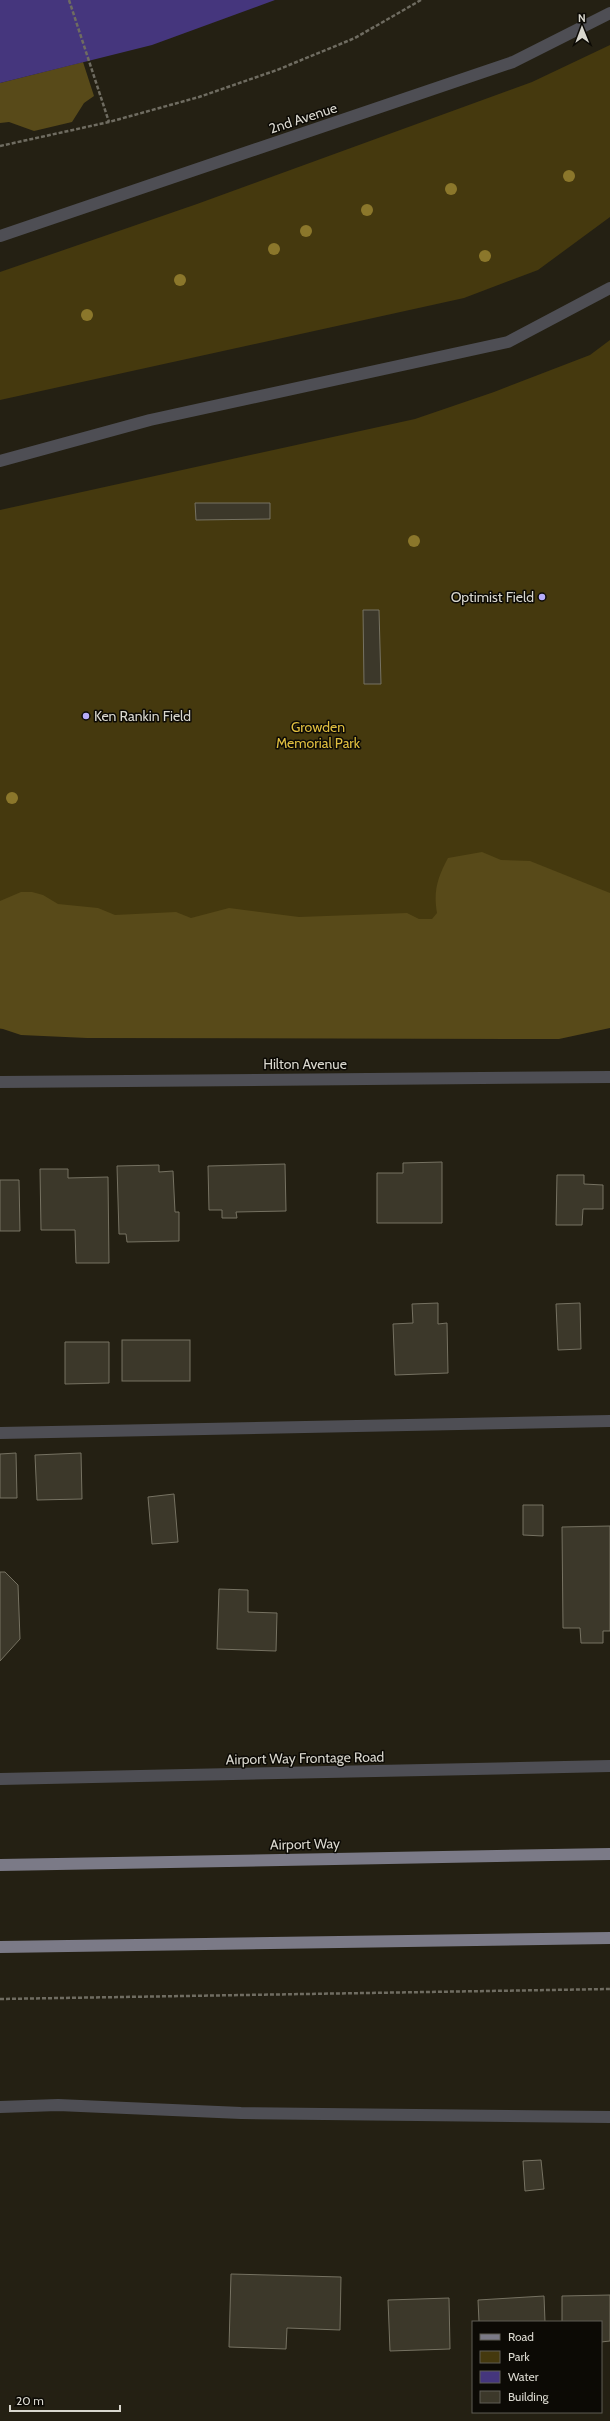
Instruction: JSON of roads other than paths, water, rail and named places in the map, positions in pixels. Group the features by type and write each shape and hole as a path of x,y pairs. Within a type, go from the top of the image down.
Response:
{"main road":[{"name":"Airport Way","path":"0,1864 610,1854"},
{"path":"0,1947 610,1938"}],"street":[{"name":"2nd Avenue","path":"0,236 513,62 610,13"},
{"path":"0,461 150,420 508,342 610,288"},
{"name":"Hilton Avenue","path":"0,1082 610,1077"},
{"path":"0,1433 610,1421"},
{"name":"Airport Way Frontage Road","path":"0,1779 610,1766"},
{"path":"0,2107 58,2105 241,2113 610,2117"}],"water":[{"path":"0,0 275,0 152,45 0,83"}],"place":[{"name":"Optimist Field","path":"542,597"},
{"name":"Ken Rankin Field","path":"86,716"}],"park label":[{"name":"Growden Memorial Park","path":"318,736"}]}
